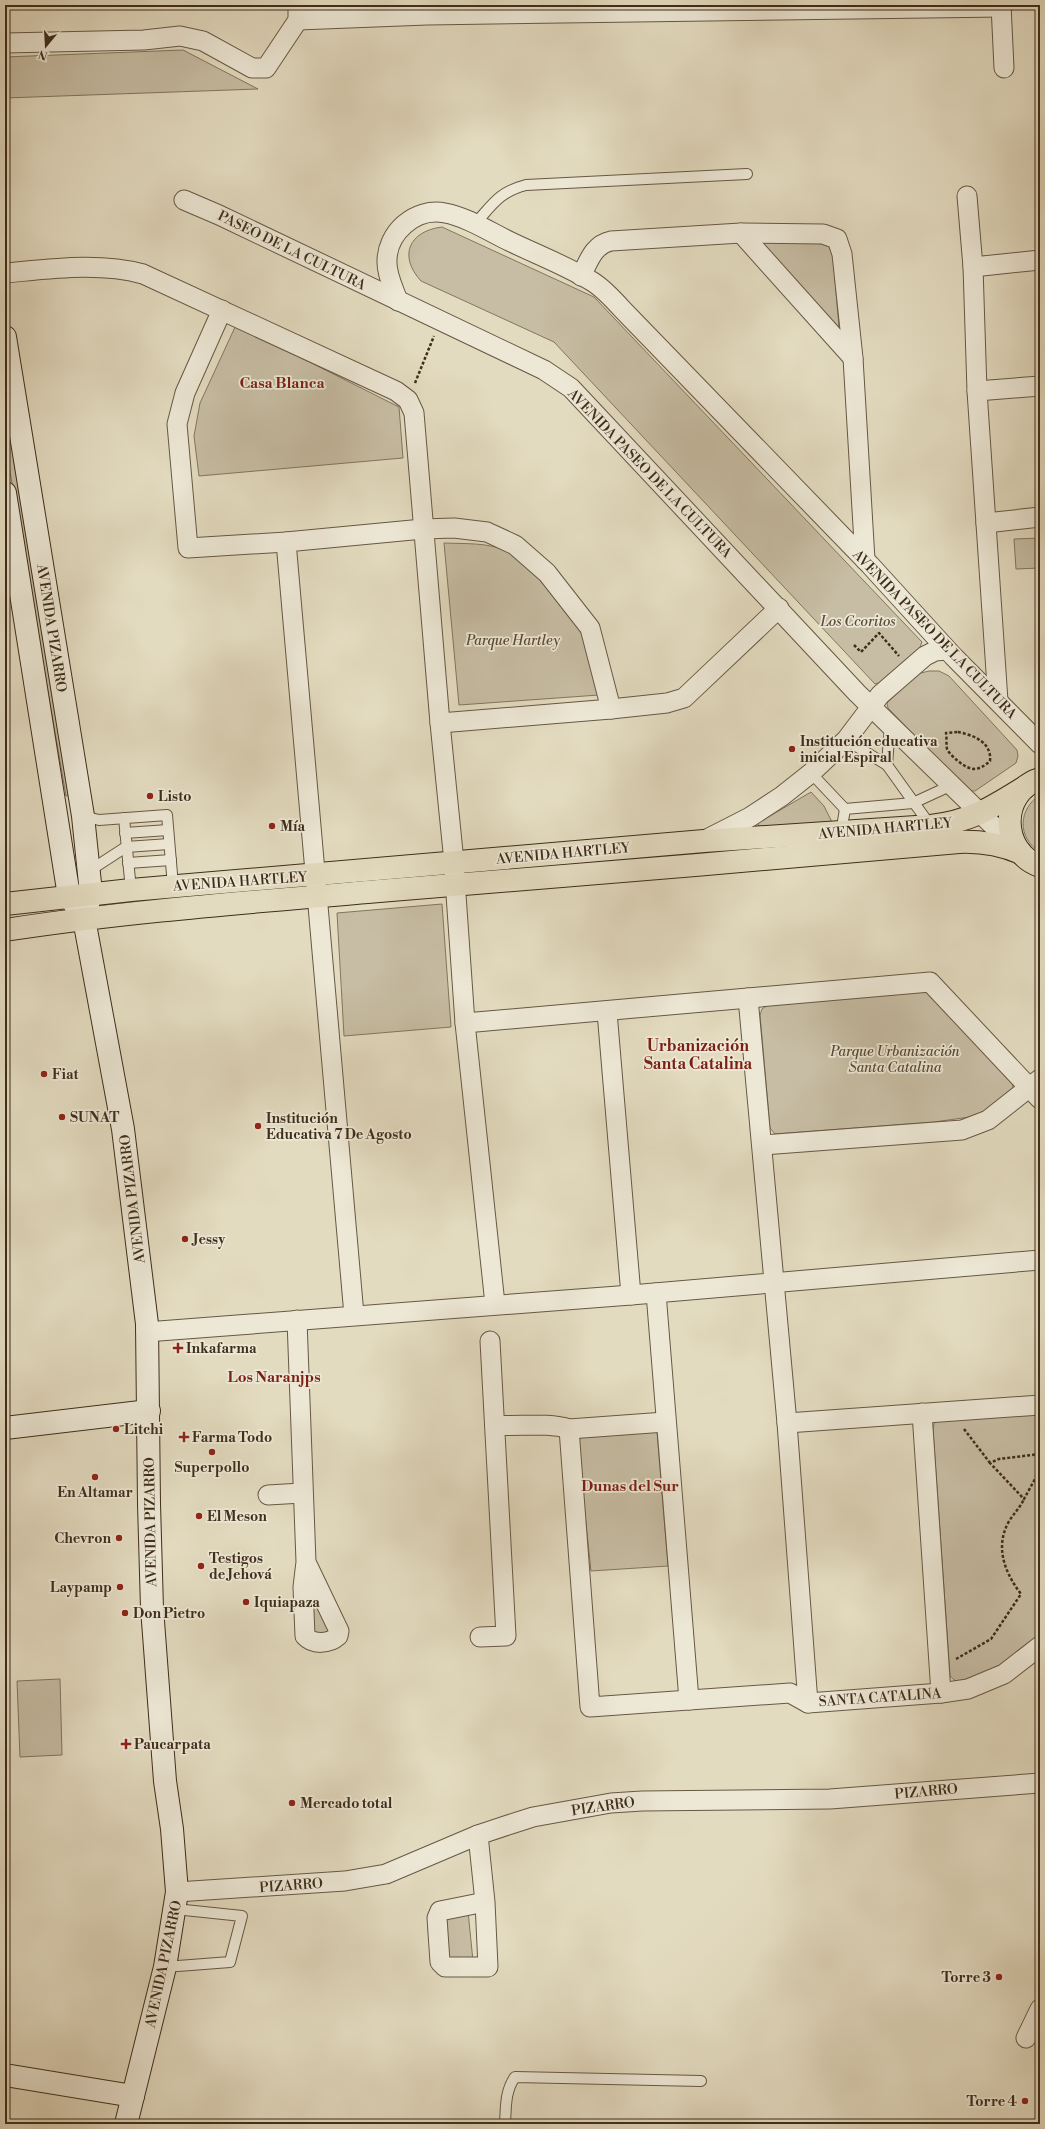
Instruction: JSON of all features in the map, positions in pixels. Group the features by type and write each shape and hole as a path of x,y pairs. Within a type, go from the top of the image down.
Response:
{"main road":[{"name":"AVENIDA PIZARRO","path":"5,337 12,421 82,816 91,893 84,919"},
{"name":"AVENIDA PIZARRO","path":"5,493 69,896 84,919 123,1129 146,1332 149,1411 149,1504 152,1608 164,1781 172,1829 176,1900 165,1967 126,2124"},
{"name":"AVENIDA HARTLEY","path":"5,904 91,893 453,862 704,841 931,826 952,823 981,814 1033,783"},
{"path":"1026,856 1010,833 1009,819 1013,803 1033,783"},
{"name":"AVENIDA HARTLEY","path":"5,930 84,919 317,896 959,842 982,841 1002,845 1026,856"},
{"name":"AVENIDA PASEO DE LA CULTURA","path":"1026,856 1040,876"},
{"path":"5,1428 149,1411"},
{"path":"5,2075 133,2096"}],"street":[{"path":"5,43 144,40 180,36 203,41 252,68 266,68 298,12 1002,6 1004,68"},
{"path":"967,196 973,268 976,391 998,701"},
{"name":"PASEO DE LA CULTURA","path":"184,200 219,215 398,301"},
{"name":"AVENIDA PASEO DE LA CULTURA","path":"1026,856 871,707 571,388 544,370 398,301 386,262 391,242 399,230 409,220 420,214 432,212 445,213 475,224 581,276 594,283 608,294 865,560 947,650 998,701 1032,727 1040,744"},
{"path":"741,233 853,358"},
{"path":"581,276 595,249 604,242 741,233 823,234 837,239 842,254 853,358 865,560"},
{"path":"973,268 1040,260"},
{"path":"5,273 94,267 123,268 143,274 396,392 408,400 414,413 453,862 465,1023 495,1304"},
{"path":"222,310 185,393 177,424 188,548 286,542 424,529 454,528 487,532 515,545 547,574 590,628 611,709"},
{"path":"976,391 1040,386"},
{"path":"986,523 1040,517"},
{"path":"286,542 314,875 354,1315"},
{"path":"440,723 611,709 667,703 684,698 779,608"},
{"path":"704,841 750,817 782,796 812,773 846,740 880,695 925,656 935,652 947,650"},
{"path":"465,1023 607,1012 930,982 1037,1089 988,1120 962,1130 763,1145"},
{"path":"748,998 763,1145 787,1423 808,1703"},
{"path":"607,1012 631,1295"},
{"path":"146,1332 495,1304 656,1293 1040,1260"},
{"path":"656,1293 665,1422 689,1700"},
{"path":"297,1320 302,1493 306,1562"},
{"path":"480,1637 506,1636 490,1340"},
{"path":"787,1423 1040,1405"},
{"path":"922,1413 941,1693"},
{"path":"495,1425 520,1427 557,1426 569,1429 665,1422"},
{"name":"SANTA CATALINA","path":"569,1429 590,1707 790,1693 808,1703 941,1693 968,1689 1004,1674 1040,1646"},
{"path":"268,1495 302,1493"},
{"name":"PIZARRO","path":"176,1900 345,1881 386,1874 478,1835 532,1817 611,1803 642,1801 830,1799 1040,1783"},
{"path":"478,1835 485,1902"},
{"path":"1026,2038 1040,2008"}],"lane":[{"path":"475,224 496,201 509,190 526,185 747,174"},
{"path":"887,765 890,725"},
{"path":"846,740 887,765 931,826"},
{"path":"812,773 845,809"},
{"path":"845,809 913,803 952,785"},
{"path":"841,833 845,809"},
{"path":"82,816 99,820 167,815 173,886"},
{"path":"124,818 131,890"},
{"path":"126,833 168,830"},
{"path":"89,871 126,847 169,844"},
{"path":"128,863 171,860"},
{"path":"165,1967 230,1962 242,1916 176,1900"},
{"path":"505,2124 506,2096 509,2085 515,2077 701,2081"}],"path":[{"path":"408,400 440,321"},
{"path":"854,645 861,652"},
{"path":"958,732 977,737 988,748 991,754 990,761 982,768 975,770 966,768 947,749 946,733 958,732"},
{"path":"950,1411 990,1463 1024,1500"},
{"path":"990,1463 999,1459 1040,1454"},
{"path":"956,1660 991,1639 1021,1594 1012,1582 1003,1560 1001,1549 1009,1522 1024,1500 1040,1470"}],"green space":[{"path":"183,50 258,89 5,98 5,57"},
{"name":"Los Ccoritos","path":"442,227 594,297 922,642 918,652 884,682 875,684 554,342 421,281 414,272 410,263 410,246 415,239 422,234 431,229"},
{"path":"760,242 832,244 839,328"},
{"path":"236,325 399,407 403,458 199,476 194,436 200,403"},
{"path":"11,436 73,795 66,796 5,443 5,437"},
{"path":"1040,538 1040,568 1016,569 1014,539"},
{"name":"Parque Hartley","path":"444,543 477,544 501,549 520,560 545,583 569,612 586,642 591,655 599,695 459,705"},
{"path":"929,671 939,671 949,676 1017,750 1018,756 1016,763 975,791 968,791 888,708 887,703 917,674"},
{"path":"811,792 824,806 832,822 759,829 758,823"},
{"path":"1040,795 1040,852 1032,846 1027,839 1023,824 1024,815 1027,808"},
{"path":"442,904 451,1027 344,1036 337,913"},
{"name":"Parque Urbanización Santa Catalina","path":"922,990 930,992 1012,1083 1014,1091 977,1116 934,1122 775,1134 770,1128 760,1015 762,1009 768,1005"},
{"path":"1040,1412 1040,1635 1014,1658 989,1674 977,1680 966,1683 958,1682 950,1676 933,1429 935,1420"},
{"path":"657,1432 668,1566 591,1571 577,1438"},
{"path":"310,1584 335,1634 314,1636"},
{"path":"60,1679 62,1755 20,1757 17,1681"},
{"path":"468,1911 473,1961 445,1959 447,1916"}],"place":[{"name":"Institución educativa inicial Espiral","path":"792,749"},
{"name":"Listo","path":"150,796"},
{"name":"Mía","path":"272,826"},
{"name":"Fiat","path":"44,1074"},
{"name":"SUNAT","path":"62,1117"},
{"name":"Institución Educativa 7 De Agosto","path":"258,1126"},
{"name":"Jessy","path":"185,1239"},
{"name":"Inkafarma","path":"178,1348"},
{"name":"Litchi","path":"116,1429"},
{"name":"Farma Todo","path":"184,1437"},
{"name":"Superpollo","path":"212,1452"},
{"name":"En Altamar","path":"95,1477"},
{"name":"El Meson","path":"199,1516"},
{"name":"Chevron","path":"119,1538"},
{"name":"Testigos de Jehová","path":"201,1566"},
{"name":"Laypamp","path":"120,1587"},
{"name":"Iquiapaza","path":"246,1602"},
{"name":"Don Pietro","path":"125,1613"},
{"name":"Paucarpata","path":"126,1744"},
{"name":"Mercado total","path":"292,1803"},
{"name":"Torre 3","path":"999,1977"},
{"name":"Torre 4","path":"1025,2101"}],"district":[{"name":"Casa Blanca","path":"282,383"},
{"name":"Urbanización Santa Catalina","path":"698,1054"},
{"name":"Los Naranjps","path":"274,1377"},
{"name":"Dunas del Sur","path":"630,1486"}]}
